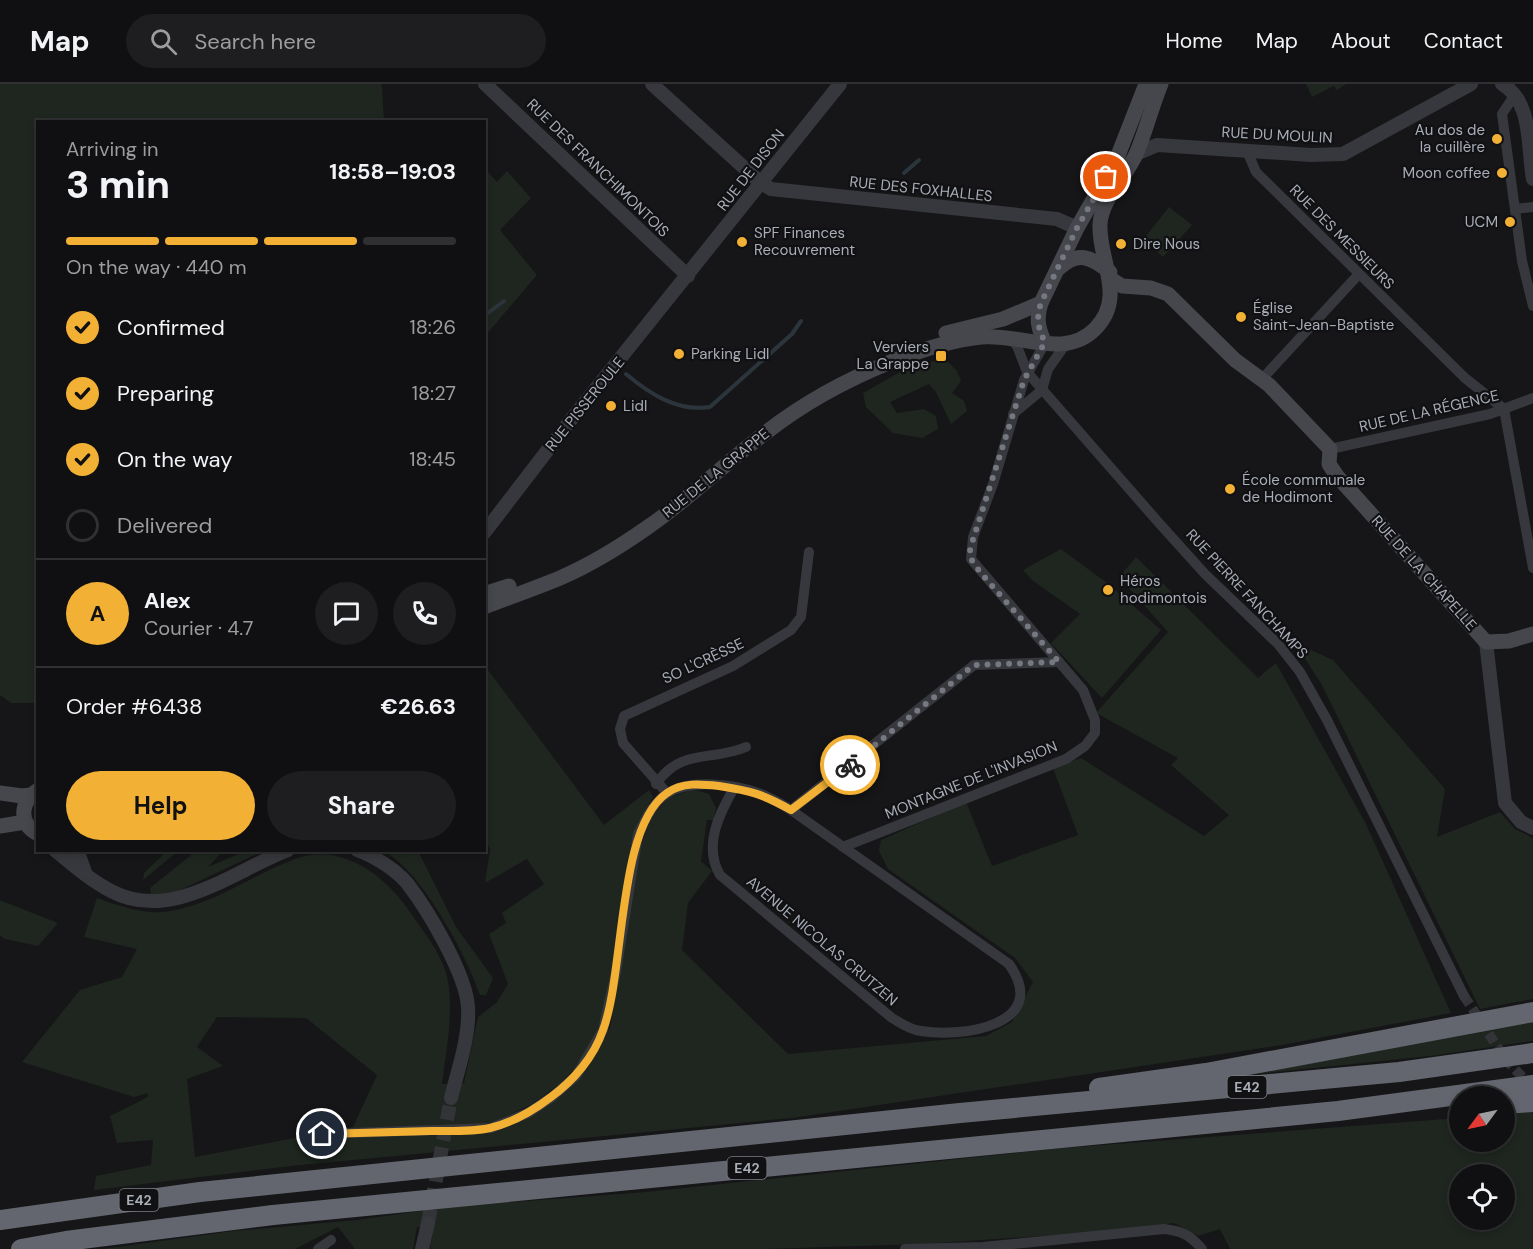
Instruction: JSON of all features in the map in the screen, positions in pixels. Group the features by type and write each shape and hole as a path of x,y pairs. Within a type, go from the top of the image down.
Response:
{"highway":[{"path":"960,1113 1068,1092 1206,1073 1533,1012"},
{"name":"E42","path":"0,1220 200,1192 960,1113 1400,1072 1533,1053"},
{"name":"E42","path":"22,1249 66,1241 273,1215 1338,1111 1533,1085"},
{"path":"1515,1103 1533,1102"},
{"path":"1338,1111 1449,1109"}],"main road":[{"path":"1146,84 1117,158 1077,228 1041,303 1038,326 1045,342 1065,345 1077,343 1101,323 1109,303 1110,275 1100,234 1102,211 1136,154 1161,84"},
{"path":"1058,269 1074,257 1081,257 1098,262 1110,275"},
{"name":"RUE DE LA CHAPELLE","path":"1110,275 1122,286 1151,288 1168,294 1235,360 1252,375 1262,379 1329,449 1329,464 1337,476 1486,642"},
{"name":"RUE DE LA GRAPPE","path":"846,384 877,359 900,348 939,335 1003,319 1041,303"},
{"name":"RUE DE LA GRAPPE","path":"486,606 557,579 587,563 661,518 774,426 810,402 886,364 925,349 972,338 1008,336 1045,342"},
{"name":"RUE DE LA GRAPPE","path":"486,593 537,574 587,563"},
{"path":"1486,642 1509,641 1533,634"},
{"path":"0,792 21,796 34,792"},
{"path":"34,792 24,808 34,831"},
{"path":"0,826 34,831"}],"street":[{"name":"RUE DES FRANCHIMONTOIS","path":"485,84 688,276"},
{"path":"652,84 761,183"},
{"name":"RUE DE DISON","path":"688,276 840,84"},
{"name":"RUE DU MOULIN","path":"1136,154 1157,145 1247,152 1343,154 1471,84"},
{"path":"1502,84 1520,99 1527,114 1533,179"},
{"path":"1520,99 1512,99 1502,114 1522,261 1533,306"},
{"name":"RUE DES MESSIEURS","path":"1247,152 1256,172 1358,275 1465,378 1504,410"},
{"name":"RUE DES FOXHALLES","path":"761,183 783,192 1056,219 1077,228"},
{"path":"1515,209 1533,207"},
{"path":"1262,379 1358,275"},
{"name":"RUE PISSEROULE","path":"486,530 570,421 688,276"},
{"path":"1008,336 1017,346 1027,372"},
{"name":"MONTAGNE DE L'INVASION","path":"843,847 1066,759 1085,746 1095,733 1095,720 1083,690 971,559 973,537 1027,372 1045,342"},
{"path":"1013,414 1042,390 1048,369 1065,345"},
{"name":"RUE PIERRE FANCHAMPS","path":"1027,372 1205,574 1278,644 1300,672 1327,720 1464,996"},
{"name":"RUE DE LA RÉGENCE","path":"1329,449 1504,410 1533,398"},
{"path":"1504,410 1533,568"},
{"name":"SO L'CRÈSSE","path":"666,793 656,784 620,737 624,716 733,666 791,630 801,617 809,552"},
{"name":"RUE DE LA CHAPELLE","path":"1486,642 1505,802 1521,822 1533,828"},
{"path":"791,810 974,665 1059,662"},
{"path":"656,784 671,766 688,758 733,753 746,747"},
{"path":"322,1134 490,1128 528,1113 552,1097 576,1076 603,1030 616,972 638,834 645,819 666,793 686,785 701,783 760,793 791,810 843,847"},
{"name":"AVENUE NICOLAS CRUTZEN","path":"734,788 719,819 712,850 716,868 725,880 906,1026 935,1032 985,1028 999,1024 1008,1017 1019,1003 1018,982 1009,964 843,847"},
{"path":"57,852 87,877 112,892 133,899 166,901 201,890 284,852"},
{"path":"77,852 87,877"},
{"path":"361,852 386,866 406,882 456,964 464,986 469,1020 451,1098"},
{"path":"422,1249 428,1223"},
{"path":"905,1249 982,1247 1164,1229 1180,1231 1192,1237 1202,1249"},
{"path":"318,1249 331,1240"}],"shaded area":[{"path":"0,84 381,84 384,120 36,120 36,703 11,703 0,695"},
{"path":"1306,84 1346,84 1337,90 1334,86 1312,97"},
{"path":"486,170 497,182 507,171 531,198 500,230 537,275 486,335"},
{"path":"1169,207 1192,225 1163,257 1143,240"},
{"path":"933,361 947,361 957,371 961,381 952,393 964,401 967,411 951,424 936,392 929,384 890,402 897,413 924,409 936,416 938,429 922,438 893,433 866,407 863,393 902,371"},
{"path":"1061,549 1107,583 1161,630 1102,698 1051,643 1080,614 1032,580 1023,570"},
{"path":"1136,557 1258,678 1276,663 1366,824 1451,1013 1282,1045 792,1118 291,1166 94,1190 96,1176 151,1165 153,1140 117,1143 110,1116 148,1097 148,1093 134,1097 22,1062 80,990 122,977 137,949 84,937 97,898 138,910 164,912 182,909 215,897 295,859 313,855 330,855 347,859 377,876 402,901 435,949 445,970 450,997 442,1084 464,1083 478,1017 497,1002 508,984 489,934 506,923 502,913 544,884 527,859 485,883 490,850 486,839 486,667 604,825 649,790 653,797 635,829 610,982 597,1033 583,1060 560,1084 532,1104 497,1121 499,1127 584,1071 610,1028 639,852 648,822 667,799 692,789 709,794 716,808 714,820 707,820 701,861 712,871 688,903 682,950 788,1054 986,1036 1012,1022 1033,982 1015,958 888,869 879,851 881,840 966,802 992,866 1078,835 1053,768 1081,758 1204,836 1229,815 1171,765 1178,758 1096,713 1168,632 1119,577","holes":["217,1017 306,1018 377,1075 353,1127 195,1157 187,1079 223,1066 197,1047"]},
{"path":"1302,646 1333,660 1445,789 1437,837 1500,812 1515,829 1533,838 1533,999 1480,1009 1322,685 1298,648"},
{"path":"166,852 177,852 143,880 144,873"},
{"path":"195,852 218,852 220,854 208,867 244,852 261,852 176,892 151,895 150,888"},
{"path":"385,852 418,852 456,927 493,978 486,995 480,995 464,958 441,916 413,877"},
{"path":"0,901 58,923 38,946 5,939 0,935"},
{"path":"1533,1019 1533,1041 1430,1056 1247,1075"},
{"path":"1533,1112 1533,1249 1230,1249 1220,1229 1198,1236 1174,1223 1103,1232 921,1244 763,1249 430,1249 434,1226 417,1227 413,1249 355,1249 338,1227 295,1249 103,1249 233,1231 357,1220 448,1207 646,1192 1063,1148 1449,1119 1449,1152 1515,1152 1515,1113"}],"waterway":[{"path":"904,173 919,160"},
{"path":"486,314 504,301"},
{"path":"626,374 654,395 675,404 686,407 710,407 792,334 801,321"}],"tunnel":[{"path":"1464,996 1506,1060 1531,1086"},
{"path":"428,1223 451,1098"}],"way so far":[{"path":"850,765 974,665 983,662 1041,664 1059,662 980,572 971,559 970,549 993,484 1024,380 1045,342 1038,326 1041,303 1077,228 1106,177"}],"place":[{"name":"Au dos de la cuillère","path":"1497,139"},
{"name":"Moon coffee","path":"1502,173"},
{"name":"UCM","path":"1510,222"},
{"name":"SPF Finances Recouvrement","path":"742,242"},
{"name":"Dire Nous","path":"1121,244"},
{"name":"Église Saint-Jean-Baptiste","path":"1241,317"},
{"name":"Parking Lidl","path":"679,354"},
{"name":"Verviers La Grappe","path":"941,356"},
{"name":"Lidl","path":"611,406"},
{"name":"École communale de Hodimont","path":"1230,489"},
{"name":"Héros hodimontois","path":"1108,590"}],"route":[{"path":"322,1134 490,1128 528,1113 552,1097 576,1076 589,1058 603,1030 616,972 638,834 645,819 666,793 686,785 701,783 746,789 760,793 791,810 850,765"}]}
